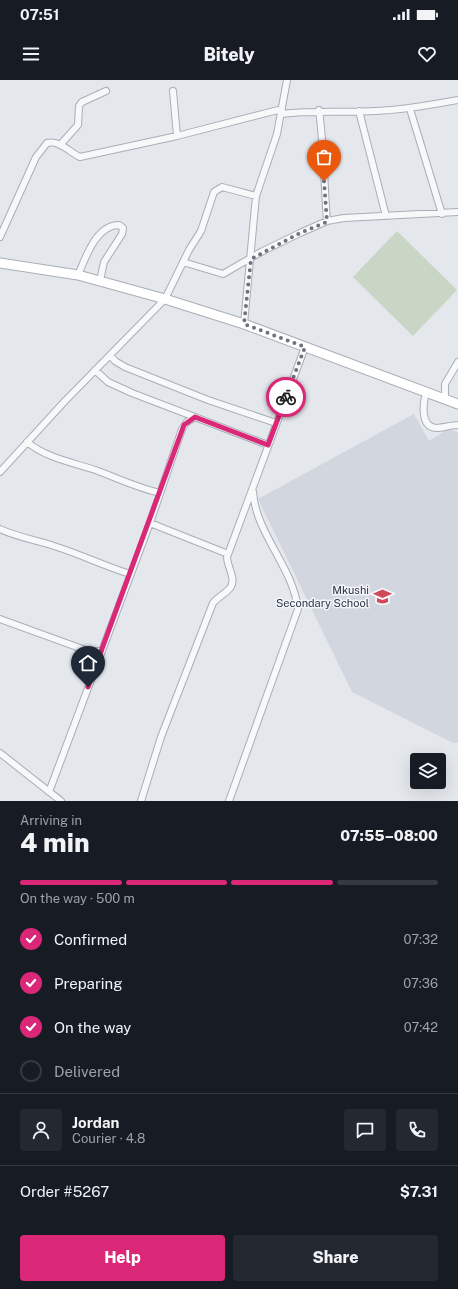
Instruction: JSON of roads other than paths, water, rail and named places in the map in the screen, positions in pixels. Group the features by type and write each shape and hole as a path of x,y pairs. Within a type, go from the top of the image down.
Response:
{"street":[{"path":"244,324 256,196 277,134 287,80"},
{"path":"60,145 78,125 79,106 106,91"},
{"path":"173,92 176,136"},
{"path":"0,237 40,149 47,142 60,145 80,158 281,111 359,111 410,109 458,100"},
{"path":"410,109 442,214"},
{"path":"319,110 324,146 324,181 327,222"},
{"path":"359,111 386,216"},
{"path":"0,472 95,370 165,299 183,262 201,231 214,192 218,188 222,187 256,196"},
{"path":"183,262 223,274 300,233 327,222 344,218 458,212"},
{"path":"78,275 100,234 109,227 119,225 123,228 122,234 104,262 100,281"},
{"path":"0,263 78,275 165,299 244,324 458,404"},
{"path":"141,801 161,737 213,603 231,588 233,582 227,564 228,554 305,347"},
{"path":"110,355 115,361 125,367 208,400 276,423"},
{"path":"445,399 445,384 458,362"},
{"path":"95,370 103,379 116,387 268,445"},
{"path":"426,393 423,412 430,426 434,428 458,425"},
{"path":"49,792 150,523 182,429 187,422 195,417"},
{"path":"27,442 43,452 99,472 132,486 160,493"},
{"path":"229,801 298,609 296,594 258,515 253,501 252,490"},
{"path":"150,523 228,554"},
{"path":"0,529 19,537 56,546 94,562 130,574"},
{"path":"0,619 88,651 101,651"},
{"path":"0,753 62,801"}],"place":[{"name":"Mkushi Secondary School","path":"382,596"}]}
